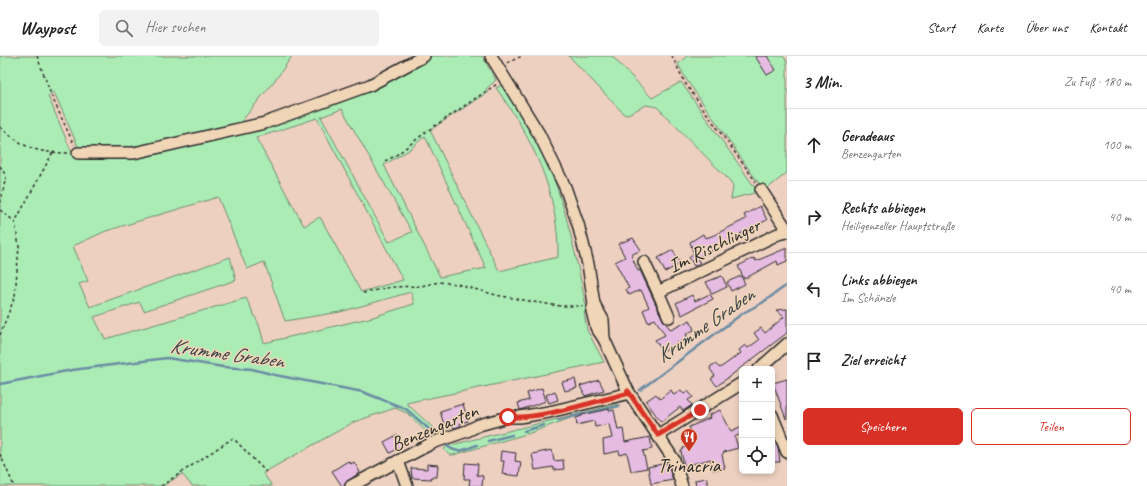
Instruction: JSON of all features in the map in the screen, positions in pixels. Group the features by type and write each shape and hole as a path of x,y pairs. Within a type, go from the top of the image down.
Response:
{"street":[{"path":"78,154 134,153 266,123 370,85 424,56"},
{"path":"491,56 539,134 565,187 586,258 594,304 603,320 604,339 628,391 674,460 682,485 671,486"},
{"name":"Im Rischlinger","path":"658,292 787,231 761,190"},
{"name":"Im Rischlinger","path":"644,262 669,317"},
{"path":"762,366 787,344"},
{"path":"658,435 739,385"},
{"name":"Benzengarten","path":"351,486 432,444 468,432 479,425 508,417 520,417 548,412 626,394 628,391"},
{"path":"775,422 787,452"},
{"path":"398,461 407,486"}],"path":[{"path":"0,127 25,147 40,152 78,154 52,97 37,56"},
{"path":"498,67 522,56"},
{"path":"672,56 685,83 761,190"},
{"path":"385,161 395,156 430,129 487,90"},
{"path":"0,335 15,296 19,246 15,222 53,152"},
{"path":"0,166 6,176 0,206"},
{"path":"0,210 15,222"},
{"path":"363,293 392,287 421,286 439,282 457,284 496,295 526,301 580,307"},
{"path":"161,486 233,438 266,472"},
{"path":"0,454 14,486"}],"green space":[{"path":"0,56 292,56 279,75 237,127 152,144 118,148 79,149 54,92 48,96 74,158 135,156 253,130 428,56 482,56 496,80 486,89 488,92 430,130 499,271 558,257 557,233 549,189 532,147 509,107 496,88 502,85 535,138 559,193 575,252 587,311 584,312 587,330 604,362 406,403 441,435 433,438 407,413 395,408 354,422 263,473 272,486 192,486 182,474 163,486 0,486","holes":["342,109 412,232 389,242 321,117","317,118 403,280 361,292 320,217 304,226 256,138","425,136 486,268 440,277 384,165 409,150","218,197 247,269 264,262 285,321 340,312 411,292 414,304 373,317 264,343 259,325 246,298 105,339 94,317 140,302 144,311 236,280 230,257 90,307 79,284 88,281 73,246 106,231"]},
{"path":"569,56 612,56 652,98 681,82 758,192 731,199 733,187 731,182 657,107 646,105 626,115 624,114"},
{"path":"687,56 783,56 787,61 787,173 764,191 686,79 678,64"},
{"path":"618,404 618,407 576,416 530,433 453,455 449,455 444,449 447,446"}],"building":[{"path":"755,56 767,56 776,70 767,75"},
{"path":"760,206 767,220 740,234 742,236 697,258 700,263 694,266 689,257 694,255 690,242 703,234 705,238 712,236 746,219 744,215"},
{"path":"633,238 641,250 631,255 638,271 640,270 663,320 671,330 690,320 694,330 686,334 689,340 682,344 681,341 663,352 655,340 665,335 655,319 648,322 643,310 649,307 641,290 629,295 626,289 629,288 615,262 625,257 618,244"},
{"path":"787,248 787,261 778,265 777,261 744,279 738,266 754,258 756,261"},
{"path":"673,250 680,264 665,272 658,258"},
{"path":"722,276 727,287 712,294 706,282"},
{"path":"741,276 745,284 731,291 727,282"},
{"path":"710,294 713,299 682,315 676,303 692,295 695,301"},
{"path":"787,309 787,333 743,366 739,366 739,369 717,386 711,379 715,376 710,369 711,366 715,364 720,368 741,353 739,350 745,345 748,348 759,340 754,333 761,328 765,333 784,317 776,310"},
{"path":"575,379 577,388 565,391 562,382"},
{"path":"787,379 786,419 775,389 775,382"},
{"path":"599,380 604,390 585,396 580,386"},
{"path":"542,388 546,401 520,410 518,403 529,400 527,393"},
{"path":"671,390 674,395 681,390 684,394 688,391 693,397 688,400 692,405 683,411 680,407 661,422 646,401 656,394 660,399"},
{"path":"555,391 558,400 549,403 546,395"},
{"path":"463,404 468,421 460,423 461,426 445,428 440,411"},
{"path":"609,409 609,411 614,410 618,430 623,429 625,442 650,437 652,449 643,451 647,468 631,471 627,453 620,455 619,451 604,454 603,440 612,438 609,424 595,427 594,421 577,425 576,418 582,415"},
{"path":"720,410 731,431 739,427 739,435 735,437 738,448 724,452 722,455 725,468 713,470 711,459 684,466 681,451 683,448 693,445 689,427 710,418 709,415"},
{"path":"397,435 403,446 390,453 384,442"},
{"path":"775,440 778,447 780,462 775,462"},
{"path":"552,450 554,461 563,460 564,469 554,470 553,467 535,470 532,454"},
{"path":"501,451 516,453 515,461 521,462 519,476 502,474 504,461 500,461"},
{"path":"348,461 351,464 354,462 360,472 342,486 332,471"},
{"path":"465,463 478,464 477,475 483,476 482,486 469,486 470,479 464,479"},
{"path":"667,463 673,480 651,484 648,467"},
{"path":"427,464 438,465 437,477 431,477 432,479 412,478 411,468 427,469"},
{"path":"707,478 708,486 696,486 695,480"}],"waterway":[{"name":"Krumme Graben","path":"640,390 743,313 762,303 787,285"},
{"name":"Krumme Graben","path":"0,384 72,370 167,358 223,367 252,369 275,375 363,392 406,409 437,436"},
{"name":"Krumme Graben","path":"558,420 619,406"},
{"name":"Krumme Graben","path":"524,431 544,425"},
{"name":"Krumme Graben","path":"488,441 512,435"},
{"name":"Krumme Graben","path":"447,446 458,451 477,445"}],"place":[{"name":"Trinacria","path":"689,452"}],"route":[{"path":"508,417 520,417 548,412 626,394 628,391 658,435 700,410"}]}
